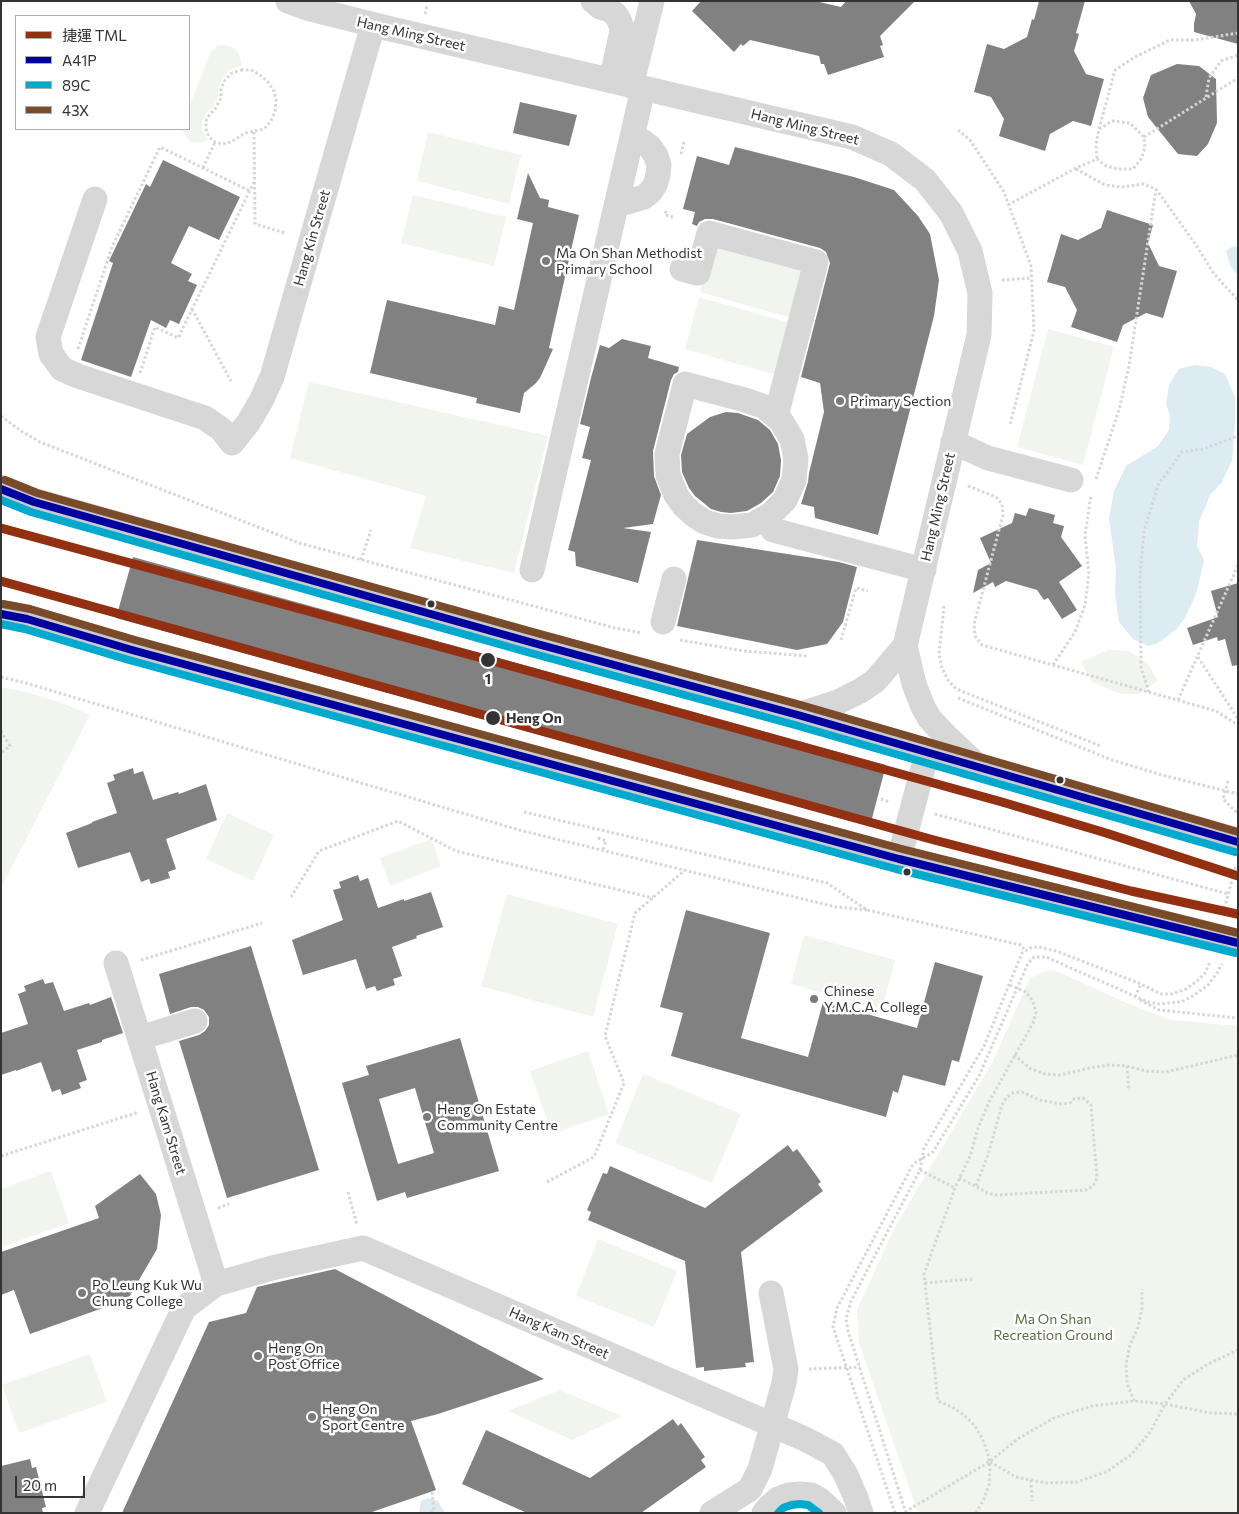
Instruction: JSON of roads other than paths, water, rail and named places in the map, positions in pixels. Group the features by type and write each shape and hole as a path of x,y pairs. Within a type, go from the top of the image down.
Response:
{"main road":[{"path":"1,489 34,502 530,642 798,715 1238,842"},
{"path":"1,614 27,619 132,650 899,858 1231,943"}],"street":[{"name":"Hang Ming Street","path":"288,1 373,25 852,136 891,154 924,180 951,213 970,251 980,293 979,335 905,646 875,681 860,691 838,702 798,715"},
{"path":"532,570 632,137 629,85 621,36 622,28 615,14 608,9 600,7 593,1"},
{"path":"629,85 652,1"},
{"name":"Hang Kin Street","path":"95,199 48,336 51,354 62,369 78,376 205,418 221,429 232,443 248,423 272,377 373,25"},
{"path":"618,201 627,202 644,197 650,192 658,175 656,156 650,147 632,137"},
{"path":"682,269 698,273 709,233 816,262 776,416"},
{"path":"685,384 758,404 776,416 792,439 796,459 794,480 785,500 770,515 752,524 731,528 705,522 684,506 676,495 668,475 666,454 685,384"},
{"path":"953,442 988,458 1082,485"},
{"path":"773,530 924,570"},
{"path":"661,632 674,579"},
{"name":"Hang Ming Street","path":"905,646 914,684 930,719 978,768"},
{"path":"899,858 927,752"},
{"name":"Hang Kam Street","path":"116,963 216,1284 276,1267 363,1248 805,1439 833,1454 846,1475 861,1513"},
{"path":"140,1038 195,1021"},
{"path":"87,1513 184,1308 216,1284"},
{"path":"712,1513 750,1489 760,1469 784,1382 786,1369 771,1293"},
{"path":"764,1513 778,1499 800,1494 811,1495 820,1500 834,1513"}],"metro line":[{"name":"TML","path":"1,528 489,660 1002,802 1106,833 1238,876"},
{"name":"TML","path":"1,581 934,840 1131,891 1237,914"}],"place":[{"name":"Ma On Shan Methodist Primary School","path":"546,261"},
{"name":"Primary Section","path":"840,401"},
{"name":"1","path":"488,660"},
{"name":"Heng On","path":"493,718"},
{"name":"Chinese Y.M.C.A. College","path":"814,999"},
{"name":"Heng On Estate Community Centre","path":"427,1117"},
{"name":"Po Leung Kuk Wu Chung College","path":"82,1293"},
{"name":"Heng On Post Office","path":"258,1356"},
{"name":"Heng On Sport Centre","path":"312,1417"}],"park label":[{"name":"Ma On Shan Recreation Ground","path":"1053,1328"}]}
